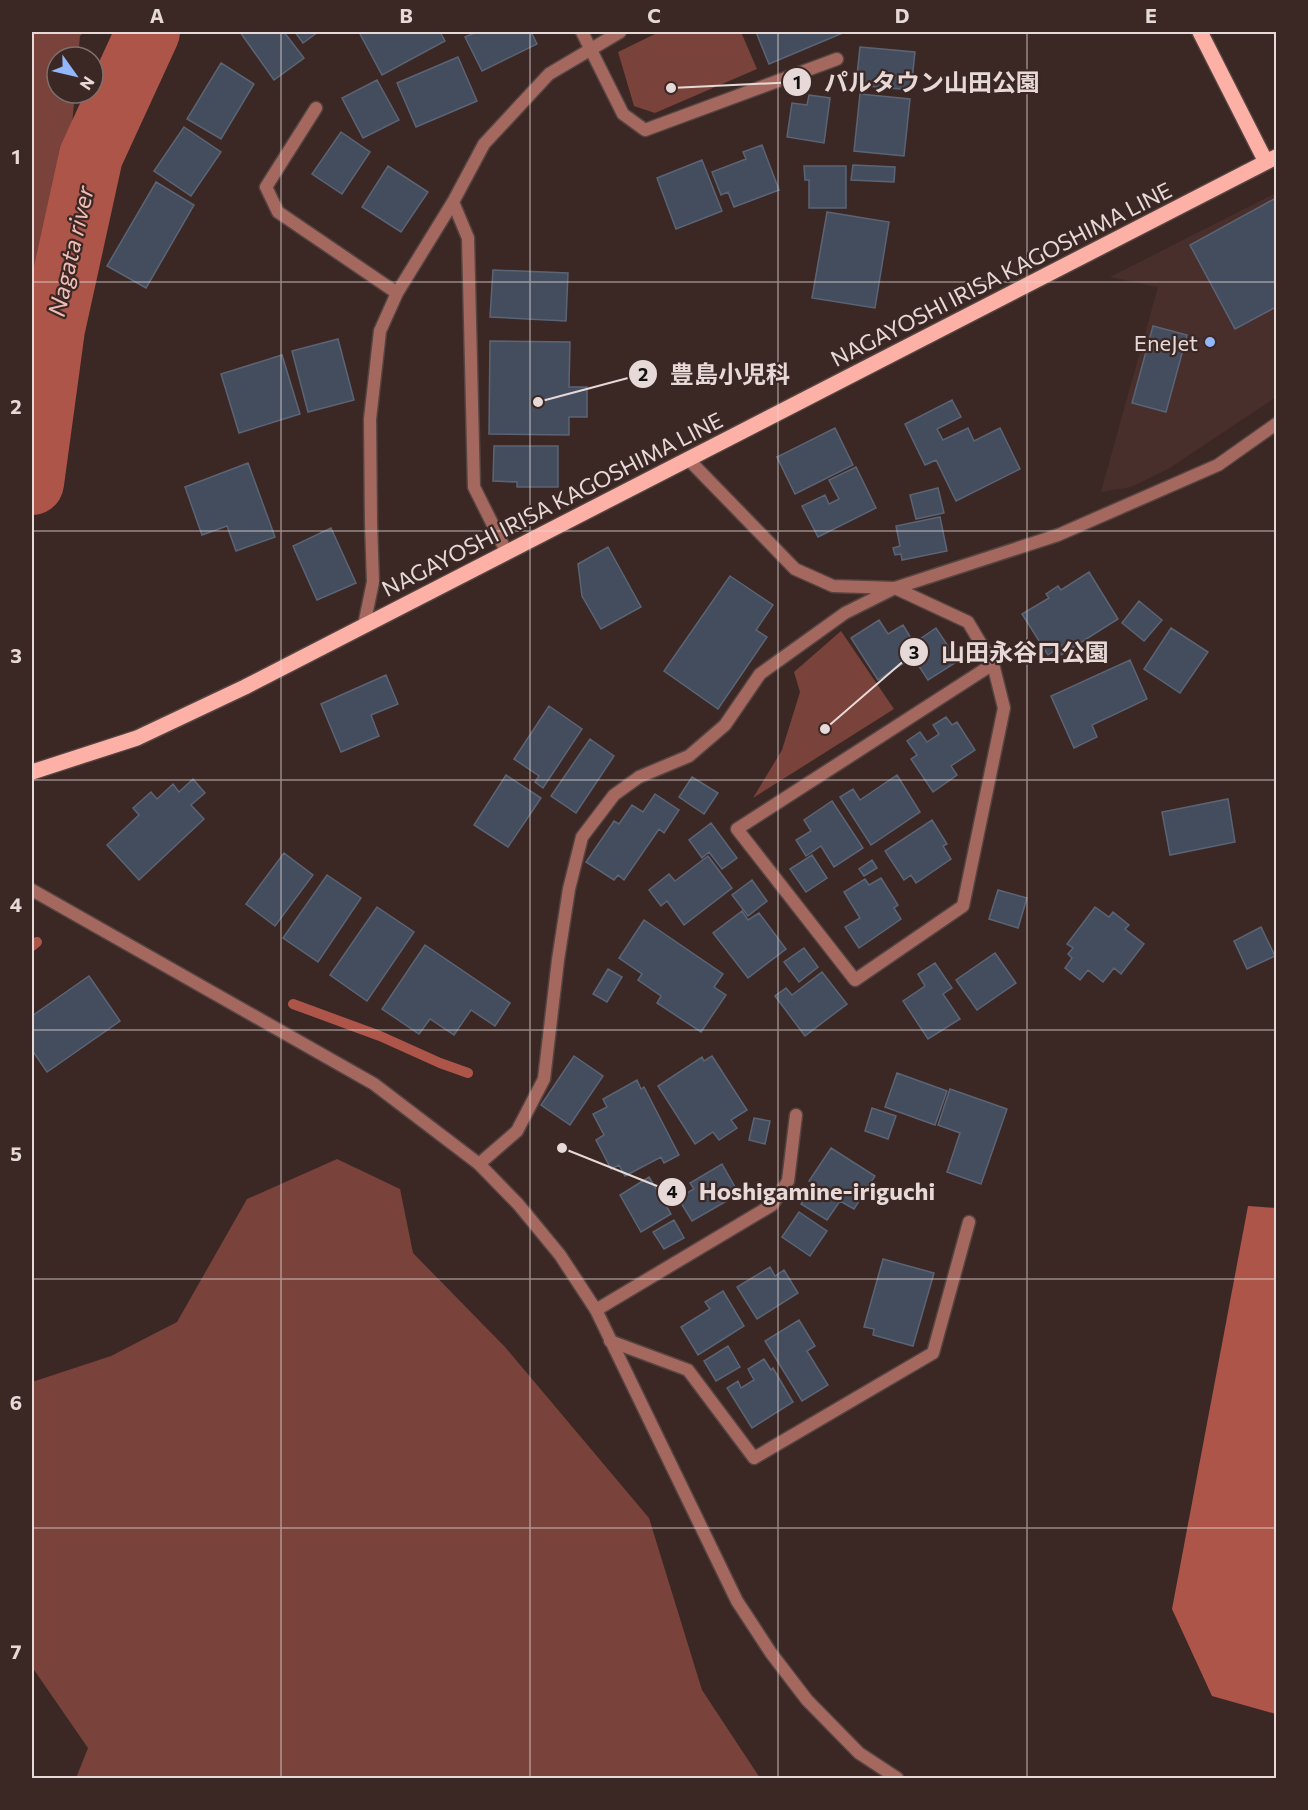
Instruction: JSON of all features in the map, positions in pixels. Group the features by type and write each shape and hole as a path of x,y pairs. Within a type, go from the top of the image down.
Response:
{"main road":[{"path":"1200,32 1271,160"},
{"name":"NAGAYOSHI IRISA KAGOSHIMA LINE","path":"32,772 137,738 245,687 1271,160"}],"street":[{"path":"582,32 623,114 645,130 837,59"},
{"path":"364,625 373,582 370,523 370,419 380,332 397,293 453,202 484,144 549,74 620,32"},
{"path":"316,108 266,187 278,212 397,293"},
{"path":"453,202 468,238 474,487 507,553"},
{"path":"479,1164 517,1131 544,1079 569,889 582,837 614,795 639,777 689,756 725,725 760,674 845,613 895,588 1058,535 1218,465 1276,424"},
{"path":"688,459 795,569 832,586 895,588 968,622 993,664 1004,708 963,906 855,980 737,829 993,664"},
{"path":"32,890 374,1084 479,1164 518,1204 560,1255 596,1310 737,1601 771,1653 807,1700 859,1753 897,1779"},
{"path":"596,1310 772,1204 788,1182 796,1115"},
{"path":"610,1341 688,1370 754,1458 933,1353 969,1222"}],"shaded area":[{"path":"32,32 84,32 80,36 79,45 45,45 45,105 74,105 67,179 82,237 32,278"},
{"path":"659,32 741,32 757,69 655,113 634,106 618,52"},
{"name":"EneJet","path":"1276,193 1276,397 1168,469 1131,487 1101,492 1158,287 1110,277"},
{"path":"841,631 894,709 753,798 782,750 800,692 794,672"},
{"path":"337,1159 400,1189 413,1253 505,1347 649,1518 702,1690 760,1778 76,1778 88,1748 32,1667 32,1382 111,1356 177,1322 247,1199"},
{"path":"1248,1206 1276,1208 1276,1714 1212,1696 1172,1609"}],"building":[{"path":"240,32 284,32 304,58 274,80"},
{"path":"295,32 318,32 303,43"},
{"path":"359,32 440,32 445,41 382,75"},
{"path":"477,32 531,32 537,44 482,71 465,37"},
{"path":"756,32 845,32 769,64"},
{"path":"860,47 915,52 911,90 856,85"},
{"path":"458,57 477,101 416,127 397,83"},
{"path":"221,63 254,84 221,139 187,119"},
{"path":"377,80 399,120 363,138 342,98"},
{"path":"860,94 910,99 904,156 854,151"},
{"path":"809,95 830,98 824,143 787,137 792,103 807,105"},
{"path":"184,127 221,152 191,196 154,171"},
{"path":"341,132 370,152 342,194 312,174"},
{"path":"762,145 779,190 734,207 728,192 721,195 712,172 746,159 743,152"},
{"path":"702,160 722,211 676,229 657,178"},
{"path":"853,165 895,167 894,182 851,180"},
{"path":"388,166 428,192 401,232 362,207"},
{"path":"804,166 846,166 846,208 809,208 809,180 805,180"},
{"path":"156,182 194,205 146,288 107,266"},
{"path":"1276,198 1276,307 1235,329 1190,245"},
{"path":"827,212 889,222 875,308 812,298"},
{"path":"493,270 568,273 566,321 490,317"},
{"path":"1153,326 1187,335 1166,412 1132,403"},
{"path":"338,339 354,400 308,412 292,351"},
{"path":"490,341 570,342 569,387 587,387 587,417 569,417 569,435 489,434"},
{"path":"282,355 300,414 239,433 221,374"},
{"path":"952,400 961,417 937,429 943,440 968,428 974,441 1000,428 1020,469 956,501 936,460 925,465 905,424"},
{"path":"835,428 853,465 795,494 777,457"},
{"path":"494,446 558,446 558,487 517,487 517,482 493,481"},
{"path":"248,463 275,537 236,551 227,526 202,535 185,487"},
{"path":"856,467 876,508 818,537 802,506 825,495 829,504 839,499 829,480"},
{"path":"938,488 944,513 916,519 910,495"},
{"path":"940,517 947,551 902,560 901,554 895,555 893,548 900,546 896,526"},
{"path":"331,528 356,583 317,600 293,546"},
{"path":"608,547 641,607 601,629 582,596 578,564"},
{"path":"1089,572 1118,619 1061,655 1057,649 1048,655 1022,614 1049,598 1046,594 1058,586 1061,590"},
{"path":"730,576 773,605 756,630 767,637 718,709 664,671"},
{"path":"1139,601 1162,620 1144,641 1122,623"},
{"path":"879,620 888,634 903,625 914,643 936,628 958,661 928,680 913,657 878,680 851,638"},
{"path":"1171,628 1208,652 1180,693 1144,669"},
{"path":"1130,660 1147,699 1092,725 1097,737 1074,748 1051,696"},
{"path":"386,675 398,704 371,715 379,736 341,752 321,704"},
{"path":"549,706 582,729 543,788 535,782 539,776 514,759"},
{"path":"946,717 952,725 957,722 975,750 951,766 957,775 933,792 911,759 917,755 907,741 920,732 927,742 939,734 933,725"},
{"path":"590,739 614,756 576,813 551,796"},
{"path":"506,775 541,798 508,847 474,825"},
{"path":"897,775 920,812 871,845 840,797 853,789 860,800"},
{"path":"692,777 718,793 704,814 679,797"},
{"path":"193,779 205,793 191,805 204,819 139,880 107,845 139,815 133,808 151,792 157,799 173,784 179,792"},
{"path":"655,794 679,810 664,833 659,829 624,880 618,875 614,880 586,862 614,821 619,824 632,805 643,812"},
{"path":"1228,799 1235,842 1170,855 1162,812"},
{"path":"832,801 863,848 834,867 821,846 806,856 796,840 811,831 804,820"},
{"path":"932,820 947,844 943,846 951,859 916,883 911,875 904,880 885,851"},
{"path":"711,823 737,858 722,869 709,852 702,858 689,840"},
{"path":"284,853 313,875 275,926 246,904"},
{"path":"812,855 827,878 806,892 790,869"},
{"path":"708,856 732,888 684,925 667,901 661,906 649,890 669,874 675,881"},
{"path":"872,860 877,868 864,876 859,869"},
{"path":"327,875 361,898 318,962 283,938"},
{"path":"881,878 898,905 894,908 901,919 859,948 845,927 860,918 844,892 865,879 869,885"},
{"path":"752,880 767,901 748,916 732,895"},
{"path":"998,890 1027,898 1018,928 989,919"},
{"path":"377,907 414,932 367,1001 330,975"},
{"path":"1095,907 1109,917 1113,912 1129,925 1125,929 1144,944 1121,974 1114,968 1103,982 1088,970 1080,980 1065,968 1072,958 1068,954 1073,948 1067,944"},
{"path":"742,911 748,920 759,913 786,949 748,978 713,933"},
{"path":"644,920 723,974 714,987 726,995 701,1032 657,1003 661,996 638,980 642,974 619,958"},
{"path":"1261,927 1275,956 1247,969 1234,941"},
{"path":"425,945 510,1003 495,1026 471,1010 454,1035 430,1019 419,1034 382,1009"},
{"path":"804,948 818,967 799,982 784,962"},
{"path":"995,953 1016,983 977,1010 956,980"},
{"path":"935,963 952,988 943,994 960,1019 928,1039 903,1001 925,986 918,974"},
{"path":"608,969 622,977 607,1002 593,994"},
{"path":"822,972 847,1004 805,1036 775,996 786,988 792,995"},
{"path":"89,976 120,1021 47,1072 32,1050 32,1016"},
{"path":"574,1056 603,1076 570,1125 541,1105"},
{"path":"712,1056 747,1110 731,1120 737,1128 719,1140 713,1132 695,1144 658,1086 702,1057 704,1061"},
{"path":"897,1073 947,1091 935,1125 885,1107"},
{"path":"637,1080 641,1089 644,1087 679,1155 664,1163 661,1157 625,1176 619,1165 611,1169 596,1140 604,1135 593,1114 607,1107 603,1099"},
{"path":"950,1089 1007,1109 981,1184 947,1172 960,1133 938,1125"},
{"path":"872,1108 896,1116 888,1139 865,1131"},
{"path":"754,1118 770,1121 765,1144 749,1140"},
{"path":"831,1148 875,1176 854,1209 840,1201 827,1220 801,1204 814,1184 809,1181"},
{"path":"722,1164 739,1194 692,1221 678,1198 694,1189 690,1183"},
{"path":"649,1177 671,1214 641,1232 620,1195"},
{"path":"799,1212 827,1231 810,1256 782,1237"},
{"path":"674,1220 684,1238 664,1249 653,1232"},
{"path":"883,1259 934,1273 913,1346 873,1335 874,1329 864,1327"},
{"path":"770,1267 775,1276 784,1270 798,1293 757,1319 737,1287"},
{"path":"723,1291 744,1326 698,1355 681,1327 710,1309 705,1302"},
{"path":"799,1320 815,1346 807,1351 828,1385 802,1401 765,1341"},
{"path":"728,1346 740,1367 716,1381 704,1361"},
{"path":"764,1359 771,1370 773,1368 793,1402 752,1428 727,1388 738,1381 741,1388 754,1380 748,1369"}],"waterway":[{"name":"Nagata river","path":"32,483 53,329 91,156 148,32"},
{"path":"32,946 37,942"},
{"path":"293,1004 380,1036 468,1073"}],"place":[{"name":"パルタウン山田公園","path":"671,88"},
{"name":"EneJet","path":"1210,342"},
{"name":"豊島小児科","path":"538,402"},
{"name":"山田永谷口公園","path":"825,729"},
{"name":"Hoshigamine-iriguchi","path":"562,1148"}]}
